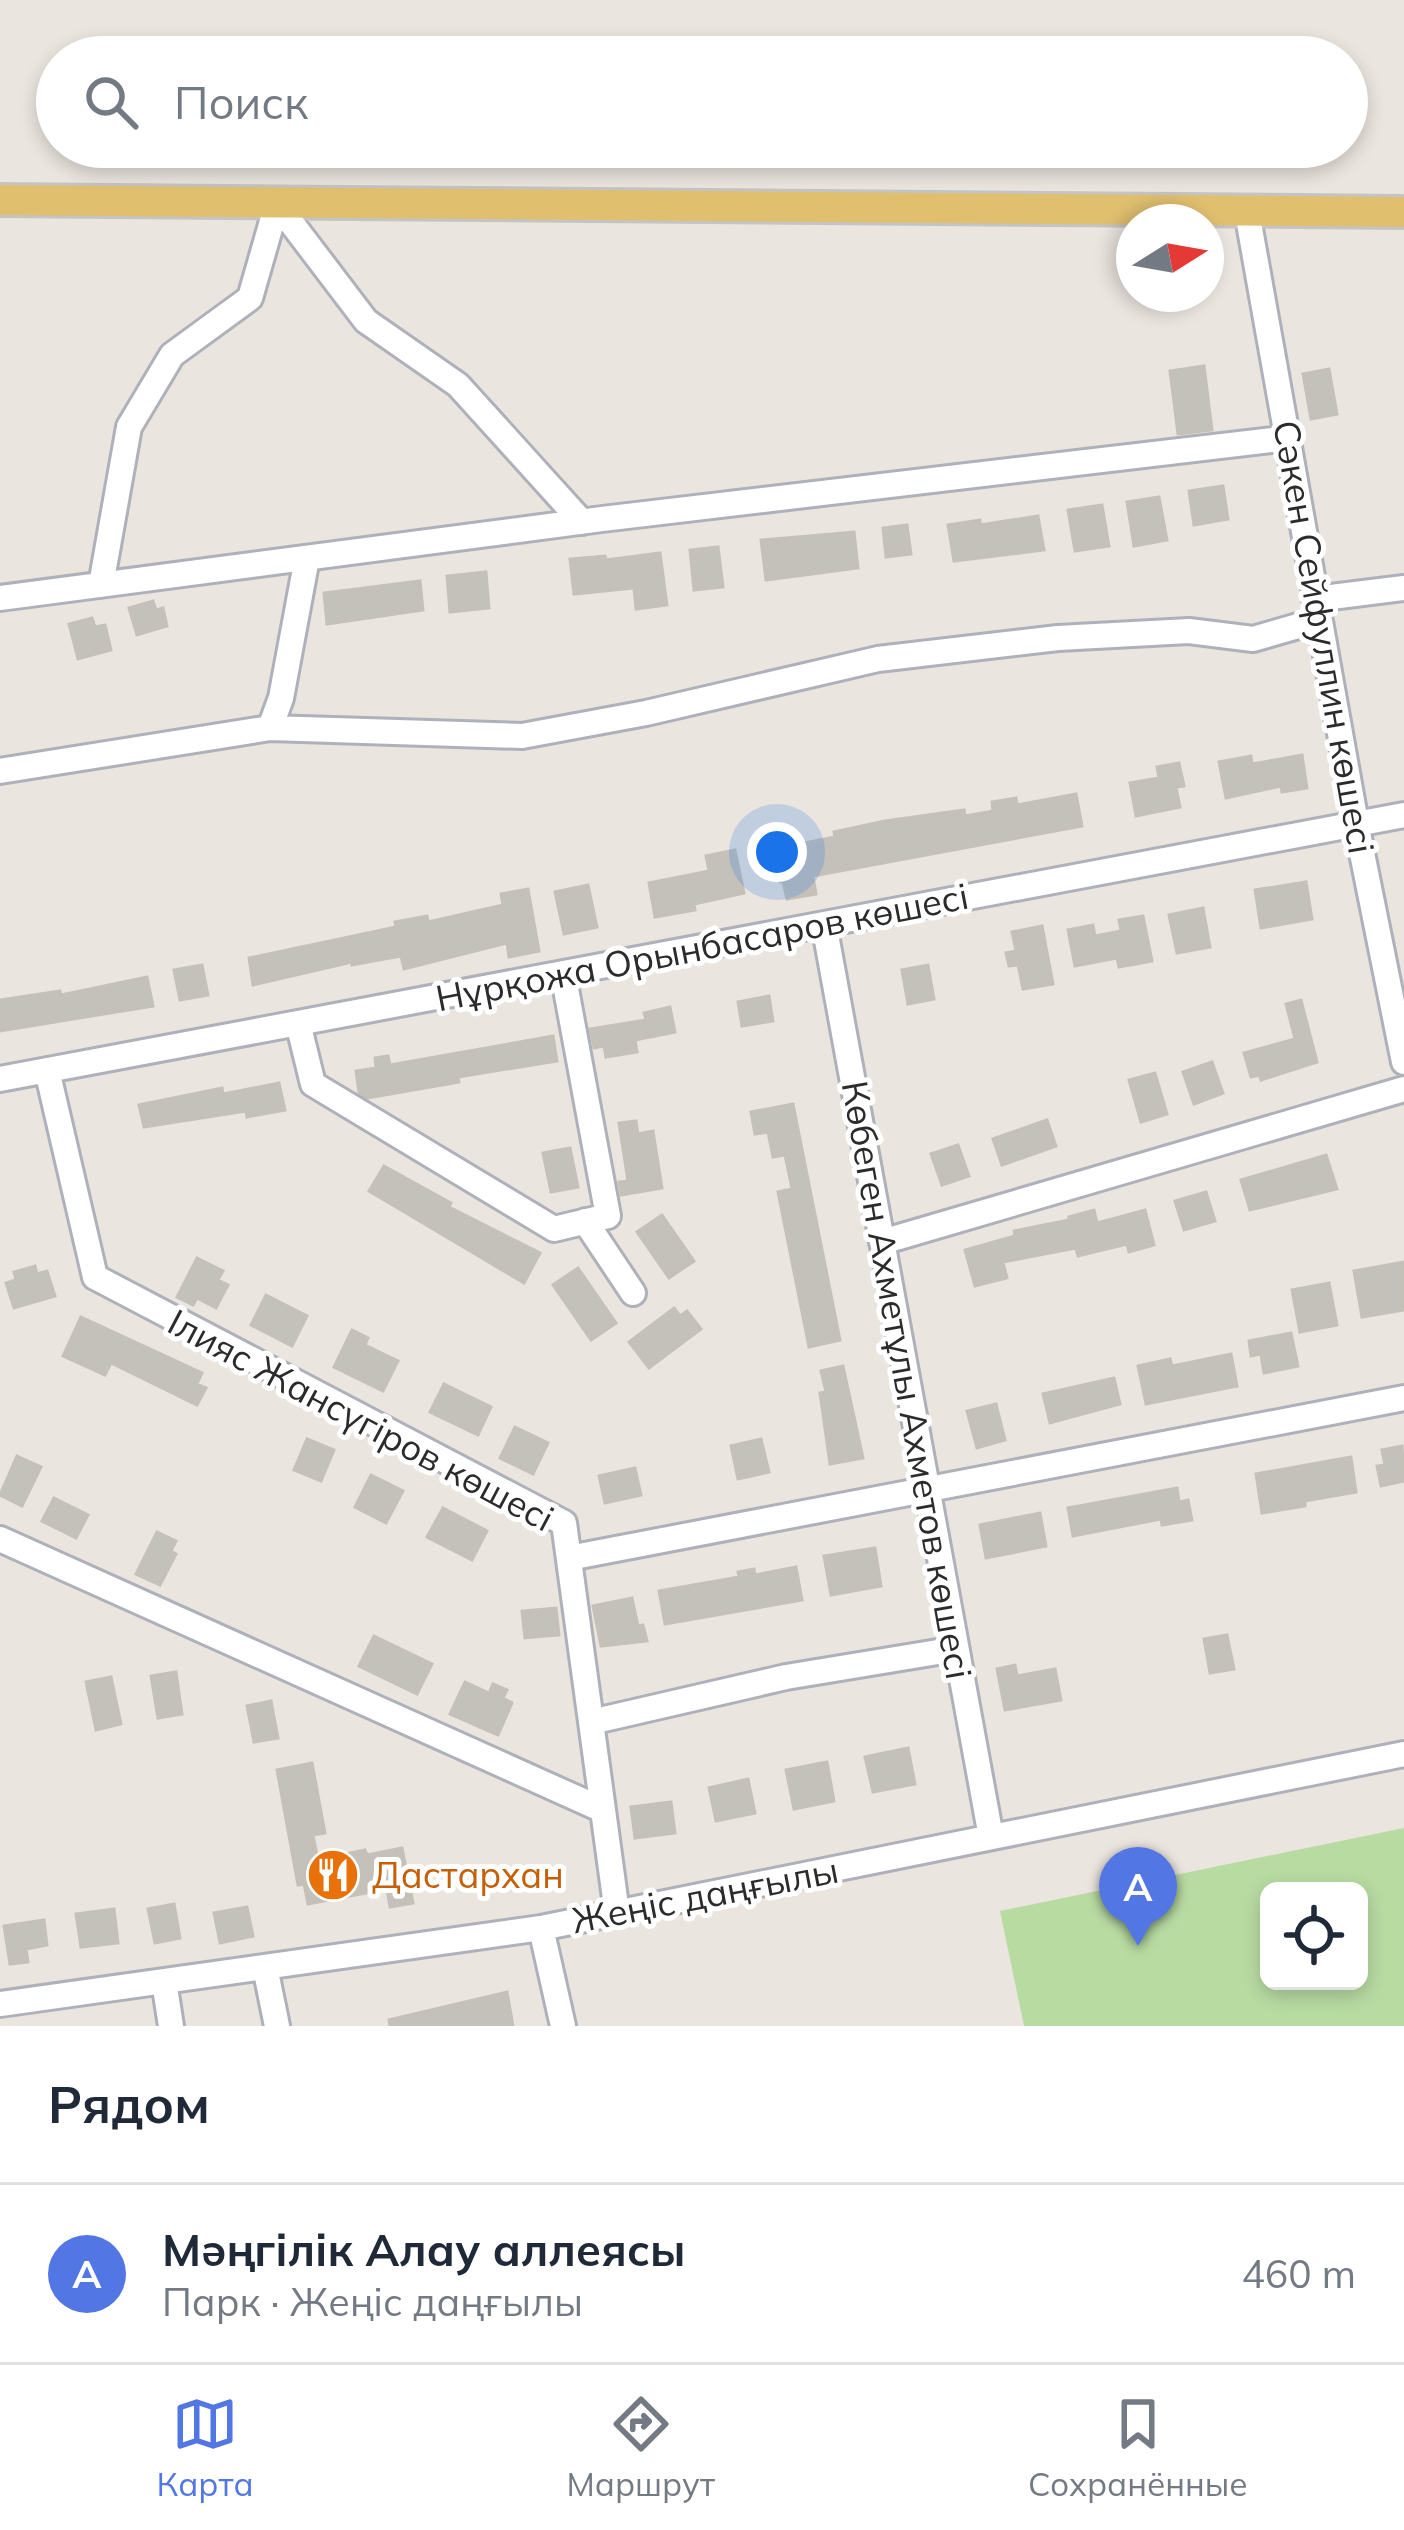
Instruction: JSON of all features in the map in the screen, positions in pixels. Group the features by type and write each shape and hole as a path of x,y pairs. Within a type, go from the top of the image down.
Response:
{"main road":[{"path":"0,200 1404,212"}],"street":[{"path":"277,204 366,321 458,385 581,522"},
{"path":"101,585 128,427 172,355 250,298 277,204"},
{"name":"Сәкен Сейфуллин көшесі","path":"1247,212 1356,824 1399,1010 1404,1062"},
{"path":"0,598 581,522 1289,438"},
{"path":"270,728 281,698 308,558"},
{"path":"0,771 270,728 522,736 646,713 878,659 1058,638 1189,631 1253,639 1317,610 1404,588"},
{"name":"Нұрқожа Орынбасаров көшесі","path":"0,1079 1404,815"},
{"name":"Көбеген Ахметұлы Ахметов көшесі","path":"824,923 991,1837"},
{"path":"298,1023 313,1084 554,1228 608,1216 563,973"},
{"name":"Ілияс Жансүгіров көшесі","path":"46,1070 94,1277 564,1523 617,1913"},
{"path":"882,1242 1404,1089"},
{"path":"585,1221 633,1293"},
{"path":"568,1558 1404,1398"},
{"path":"0,1539 603,1810"},
{"path":"591,1722 786,1678 956,1649"},
{"name":"Жеңіс даңғылы","path":"0,2004 541,1928 1404,1754"},
{"path":"541,1928 563,2026"},
{"path":"265,1967 277,2026"},
{"path":"164,1981 171,2026"}],"green space":[{"path":"1404,1828 1404,2026 1024,2026 1000,1911"}],"building":[{"path":"1204,366 1212,430 1178,434 1170,371"},
{"path":"1329,369 1337,414 1311,419 1303,374"},
{"path":"1223,486 1228,519 1194,525 1189,491"},
{"path":"1159,497 1167,540 1134,546 1127,502"},
{"path":"1102,505 1109,546 1075,551 1068,510"},
{"path":"1038,516 1044,550 954,561 948,525"},
{"path":"907,525 911,554 886,557 883,528"},
{"path":"854,532 858,568 766,580 761,540"},
{"path":"718,547 723,587 694,590 690,550"},
{"path":"660,553 667,605 636,609 634,588 574,594 570,559"},
{"path":"486,572 489,608 450,612 447,576"},
{"path":"420,581 423,610 327,624 324,593"},
{"path":"153,601 156,610 163,608 167,626 137,635 129,608"},
{"path":"92,618 95,627 105,625 111,650 78,659 69,624"},
{"path":"1302,755 1307,788 1282,792 1281,786 1226,798 1219,762 1251,756 1252,764"},
{"path":"1179,763 1184,786 1176,787 1180,807 1136,816 1130,783 1159,778 1157,767"},
{"path":"1076,794 1082,826 813,876 816,894 787,899 780,882 774,849 885,821 964,810 965,816 993,811 992,802 1016,798 1017,805"},
{"path":"735,850 744,893 694,904 695,910 655,917 649,883 709,871 706,856"},
{"path":"1306,882 1312,919 1261,928 1255,890"},
{"path":"588,885 597,927 564,934 555,892"},
{"path":"528,889 539,951 509,957 507,943 404,969 401,956 253,985 249,958 396,927 395,922 427,916 428,922 503,905 501,894"},
{"path":"1203,908 1210,947 1177,953 1169,915"},
{"path":"1143,916 1152,961 1119,967 1117,958 1075,966 1068,930 1093,925 1095,936 1121,931 1119,920"},
{"path":"1042,926 1053,984 1023,989 1018,965 1009,966 1006,953 1016,951 1012,932"},
{"path":"202,965 208,995 180,1000 174,970"},
{"path":"928,965 934,999 908,1004 902,970"},
{"path":"147,977 153,1006 0,1031 0,1000 60,991 61,995"},
{"path":"769,996 773,1021 742,1026 738,1002"},
{"path":"1301,1000 1317,1062 1261,1080 1260,1075 1251,1077 1244,1053 1295,1039 1286,1004"},
{"path":"670,1007 675,1032 635,1040 637,1052 606,1057 604,1046 594,1048 590,1029 646,1020 644,1013"},
{"path":"553,1036 557,1061 368,1098 359,1093 356,1071 376,1068 375,1058 388,1056 390,1065"},
{"path":"1212,1062 1223,1093 1194,1104 1183,1072"},
{"path":"1155,1073 1167,1114 1141,1122 1129,1080"},
{"path":"279,1083 285,1110 247,1117 246,1111 144,1127 139,1105 222,1088 223,1094"},
{"path":"793,1104 840,1340 809,1347 778,1192 792,1189 785,1155 773,1157 768,1132 755,1134 751,1112"},
{"path":"1047,1120 1056,1146 1002,1165 993,1139"},
{"path":"636,1121 638,1134 653,1131 662,1188 621,1195 619,1182 628,1181 619,1123"},
{"path":"958,1145 969,1176 942,1185 931,1154"},
{"path":"570,1148 578,1187 551,1192 543,1153"},
{"path":"1326,1155 1337,1189 1250,1210 1241,1180"},
{"path":"384,1166 451,1203 449,1207 540,1253 524,1283 369,1191"},
{"path":"1206,1192 1215,1221 1184,1230 1175,1201"},
{"path":"1094,1210 1097,1223 1145,1210 1154,1245 1129,1252 1127,1244 1078,1256 1076,1248 1003,1262 1007,1278 975,1286 965,1250 1015,1236 1014,1231"},
{"path":"662,1215 694,1261 669,1278 637,1232"},
{"path":"197,1258 223,1271 218,1280 228,1285 216,1308 197,1298 193,1305 177,1297"},
{"path":"1404,1262 1404,1310 1362,1317 1354,1271"},
{"path":"35,1266 37,1274 47,1271 55,1296 14,1308 6,1283 16,1280 14,1272"},
{"path":"578,1268 616,1323 591,1340 553,1285"},
{"path":"1329,1283 1337,1325 1300,1332 1292,1290"},
{"path":"266,1295 307,1316 292,1346 251,1325"},
{"path":"674,1308 680,1316 687,1311 701,1329 649,1368 629,1342"},
{"path":"81,1317 202,1373 197,1384 206,1388 197,1405 111,1363 105,1375 63,1356"},
{"path":"352,1330 368,1338 365,1345 398,1361 383,1391 334,1367"},
{"path":"1291,1333 1298,1366 1264,1373 1261,1354 1251,1356 1249,1341"},
{"path":"1231,1354 1237,1386 1146,1404 1138,1366 1170,1359 1172,1366"},
{"path":"843,1366 863,1458 830,1464 821,1371"},
{"path":"1114,1378 1120,1404 1050,1423 1043,1394"},
{"path":"444,1384 491,1407 478,1435 430,1412"},
{"path":"996,1404 1005,1440 977,1448 967,1411"},
{"path":"515,1427 548,1443 533,1474 500,1458"},
{"path":"307,1439 334,1450 321,1481 294,1470"},
{"path":"761,1439 769,1472 738,1479 731,1446"},
{"path":"1402,1446 1404,1481 1381,1486 1377,1466 1385,1465 1382,1450"},
{"path":"17,1456 41,1467 22,1506 0,1495"},
{"path":"1351,1457 1356,1492 1262,1513 1256,1474"},
{"path":"635,1468 641,1495 605,1503 599,1476"},
{"path":"371,1475 403,1491 386,1523 355,1507"},
{"path":"1177,1488 1179,1502 1188,1500 1192,1520 1162,1525 1161,1519 1073,1536 1068,1508"},
{"path":"54,1498 88,1515 76,1538 42,1521"},
{"path":"443,1508 487,1531 472,1560 427,1537"},
{"path":"1040,1513 1046,1546 986,1558 980,1525"},
{"path":"157,1532 176,1541 171,1551 176,1554 160,1585 136,1574"},
{"path":"875,1548 881,1586 831,1595 824,1556"},
{"path":"796,1567 802,1600 665,1624 659,1591 739,1577 738,1572 754,1569 755,1575"},
{"path":"632,1598 647,1641 601,1646 593,1606"},
{"path":"556,1608 559,1635 525,1638 522,1611"},
{"path":"1227,1635 1234,1669 1210,1673 1204,1639"},
{"path":"374,1636 432,1664 417,1694 359,1666"},
{"path":"1015,1665 1017,1676 1055,1669 1061,1700 1005,1710 997,1669"},
{"path":"176,1672 182,1714 158,1718 151,1676"},
{"path":"111,1677 121,1724 96,1730 86,1682"},
{"path":"465,1682 489,1693 493,1684 507,1690 503,1698 512,1703 498,1735 450,1714"},
{"path":"271,1701 278,1738 254,1742 247,1706"},
{"path":"908,1748 915,1784 873,1792 865,1757"},
{"path":"827,1762 834,1801 794,1809 786,1770"},
{"path":"312,1763 325,1833 313,1835 319,1866 347,1860 346,1854 402,1848 413,1903 390,1907 387,1889 308,1904 304,1884 298,1885 277,1770"},
{"path":"748,1779 755,1813 716,1821 709,1788"},
{"path":"671,1802 675,1833 635,1838 631,1807"},
{"path":"174,1904 180,1938 155,1943 148,1909"},
{"path":"247,1907 253,1936 220,1943 214,1913"},
{"path":"114,1909 118,1943 81,1947 76,1914"},
{"path":"44,1920 47,1945 26,1949 28,1962 10,1964 4,1926"},
{"path":"507,1992 513,2026 390,2026 389,2020"}],"place":[{"name":"Дастархан","path":"333,1875"},
{"name":"Мәңгілік Алау аллеясы","path":"1138,1946"}]}
